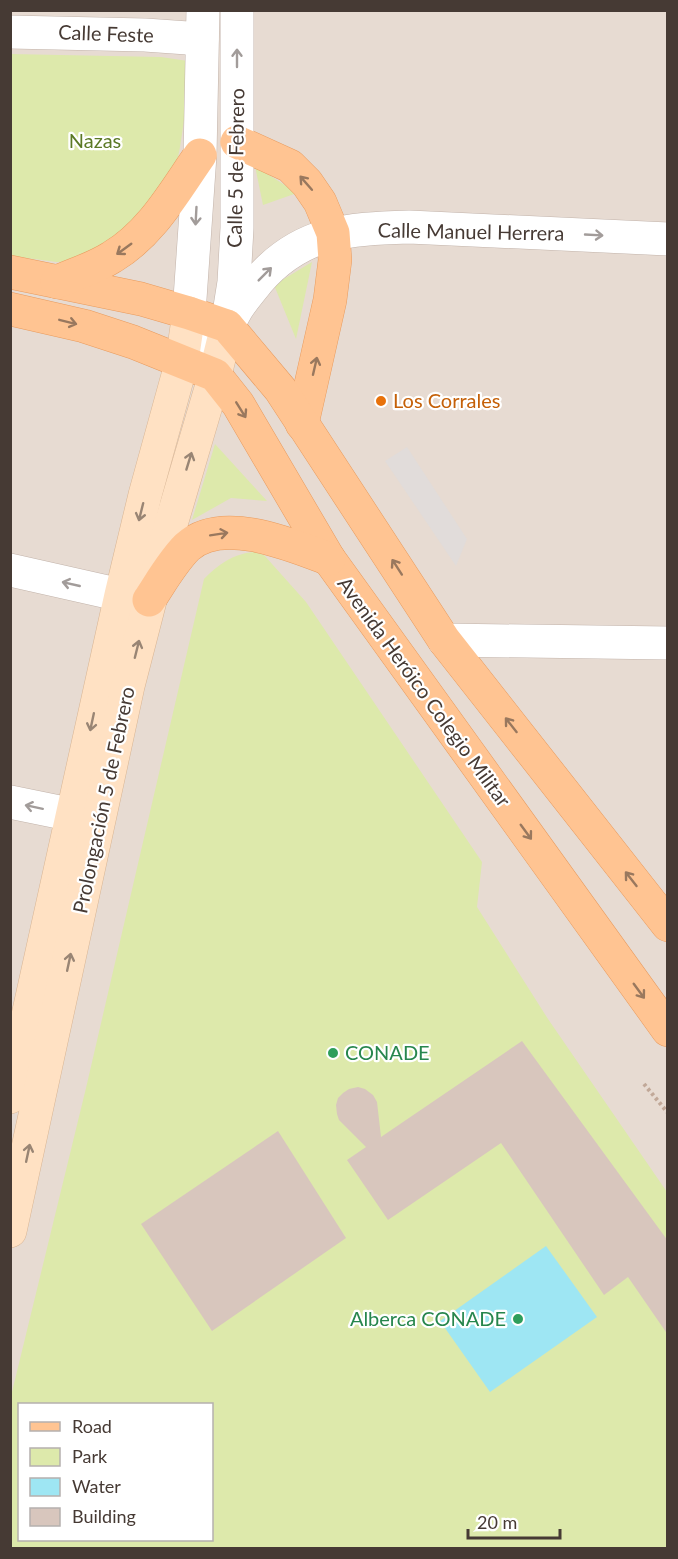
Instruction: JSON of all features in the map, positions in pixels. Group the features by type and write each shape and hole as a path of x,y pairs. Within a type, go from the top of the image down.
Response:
{"main road":[{"path":"237,142 290,166 307,183 320,202 333,233 335,260 330,300 302,424"},
{"path":"57,282 111,258 131,244 152,224 200,155"},
{"path":"10,272 141,299 227,326 280,389 444,640 668,925"},
{"name":"Avenida Heróico Colegio Militar","path":"10,309 84,326 133,342 214,375 238,404 329,559 668,1030"},
{"name":"Prolongación 5 de Febrero","path":"10,1097 27,1050 86,818 135,598 146,495 182,361 189,313"},
{"name":"Prolongación 5 de Febrero","path":"135,598 177,499 227,326"},
{"path":"135,598 189,546 206,536 232,532 261,536 329,559"},
{"name":"Prolongación 5 de Febrero","path":"10,1231 27,1050"}],"street":[{"name":"Calle 5 de Febrero","path":"227,326 234,282 237,228 237,10"},
{"name":"Calle 5 de Febrero","path":"189,313 200,155 202,25"},
{"name":"Calle Feste","path":"10,32 145,35 202,25"},
{"name":"Calle Manuel Herrera","path":"182,361 227,326 239,305 283,257 309,242 333,233 372,228 409,227 668,239"},
{"path":"10,570 135,598"},
{"path":"444,640 668,643"},
{"path":"10,802 86,818"}],"path":[{"path":"644,1084 668,1113"}],"shaded area":[{"path":"11,11 667,11 667,1548 11,1548"},
{"path":"407,447 467,539 456,566 385,461"}],"green space":[{"name":"Nazas","path":"10,54 161,57 188,61 185,114 180,147 174,178 161,204 78,261 57,262 11,256"},
{"path":"255,166 297,193 263,205"},
{"path":"312,262 296,339 274,285"},
{"path":"215,444 267,501 231,498 192,520"},
{"name":"CONADE","path":"254,552 264,555 306,602 482,862 477,907 548,1019 667,1192 667,1548 11,1548 11,1396 86,1088 204,579 226,561"}],"water":[{"name":"Alberca CONADE","path":"546,1246 597,1317 490,1392 440,1321"}],"building":[{"path":"522,1041 668,1241 668,1335 628,1277 604,1295 501,1143 388,1220 347,1160 366,1147 339,1120 336,1105 343,1093 358,1087 373,1095 377,1102 381,1137"},
{"path":"278,1131 346,1238 212,1331 141,1224"}],"place":[{"name":"Los Corrales","path":"381,401"},
{"name":"CONADE","path":"333,1053"},
{"name":"Alberca CONADE","path":"518,1319"}]}
